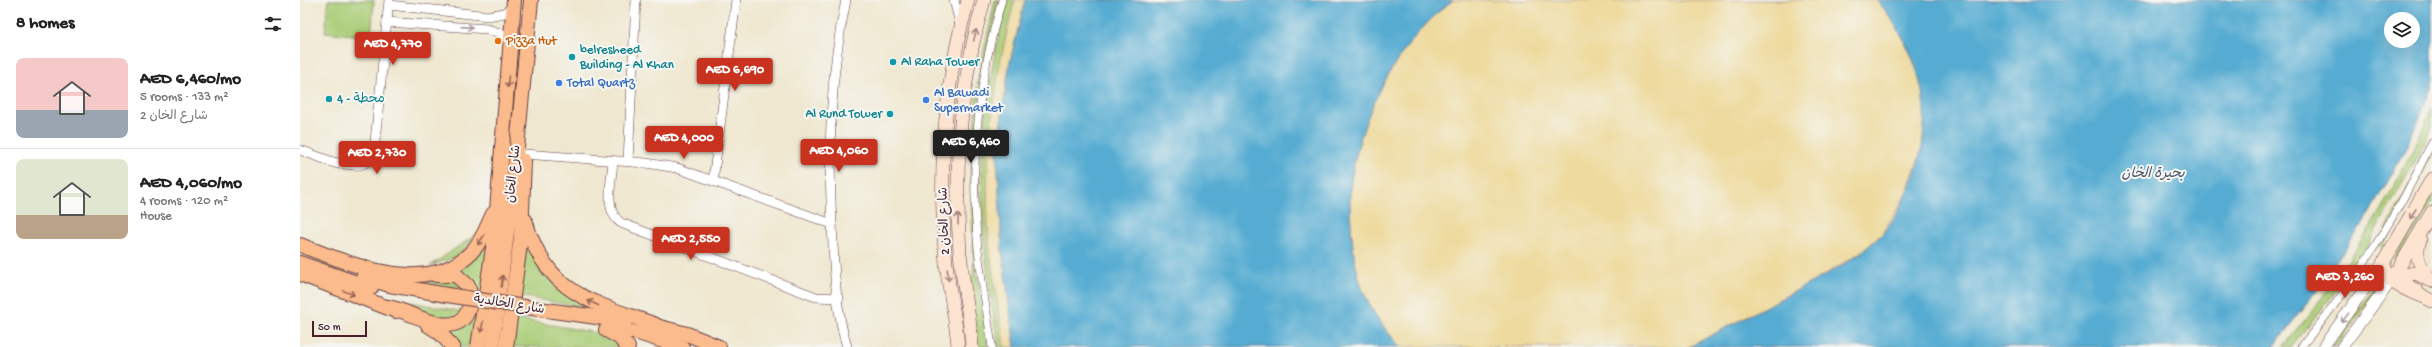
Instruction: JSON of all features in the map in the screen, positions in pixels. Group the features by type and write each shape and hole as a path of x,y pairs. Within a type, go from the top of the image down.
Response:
{"main road":[{"name":"شارع الخان","path":"492,347 501,288 525,70 531,0"},
{"name":"شارع الخان 2","path":"958,347 946,264 943,196 947,114 961,28 968,0"},
{"name":"شارع الخان 2","path":"972,347 960,255 959,157 966,84 984,0"},
{"name":"شارع الخان","path":"478,347 492,260 498,205 513,3"},
{"path":"508,344 521,237 525,70"},
{"path":"2428,299 2401,288 2391,281 2384,263 2432,179"},
{"path":"408,275 446,268 466,257 482,239 498,205"},
{"path":"522,205 528,229 536,249 548,268 563,284 593,303 656,325"},
{"path":"2391,281 2430,216"},
{"path":"2430,216 2419,242 2418,257 2423,271 2432,281"},
{"path":"300,246 374,272 408,275 450,274 461,278 469,292 470,303 466,315 458,324 445,326 388,307 300,274"},
{"name":"شارع الخالدية","path":"300,253 378,282 446,299"},
{"name":"شارع الخالدية","path":"300,263 372,288 538,313 656,325 720,347"},
{"path":"2428,299 2408,286 2407,278 2409,274 2416,273 2432,281"},
{"path":"388,307 433,328 452,347"},
{"name":"شارع الخالدية","path":"538,313 638,333 682,347"},
{"path":"596,325 619,338 628,347"}],"street":[{"path":"628,161 636,0"},
{"path":"713,181 736,0"},
{"path":"846,0 835,60 829,125 832,224 839,298 847,347"},
{"path":"954,0 961,28"},
{"path":"992,347 978,248 975,169 979,116 986,65 1002,0"},
{"path":"300,150 333,162 358,166 366,163 374,152 378,130 389,3 488,16 504,13 513,3"},
{"path":"387,22 487,28 500,33 511,43"},
{"path":"2301,347 2351,283 2380,239 2432,142"},
{"path":"524,154 628,161 677,168 832,224"},
{"path":"613,161 610,206 614,216 621,223 816,297 839,298"},
{"path":"2323,347 2384,263"},
{"path":"2342,347 2391,281"}],"green space":[{"path":"328,0 374,0 371,37 325,32"},
{"path":"995,0 999,0 981,84 977,84"},
{"path":"1007,0 1015,0 1001,60 996,90 989,150 988,180 989,241 1004,347 998,347 984,241 982,169 983,140 990,84 1000,28"},
{"path":"519,23 522,23 518,71 514,70"},
{"path":"977,87 980,87 977,271 974,272 971,179"},
{"path":"2432,107 2432,127 2425,143 2365,250 2344,281 2292,347 2283,347 2327,291 2367,233 2418,140"},
{"path":"2432,144 2432,153 2382,248 2378,245"},
{"path":"2432,193 2432,203 2398,260 2395,258"},
{"path":"478,233 458,256 430,266"},
{"path":"488,239 483,292 474,290 456,271 473,260"},
{"path":"526,248 529,248 557,288 587,308 519,296"},
{"path":"977,274 988,347 978,347 970,276"},
{"path":"2383,276 2386,278 2336,347 2331,347"},
{"path":"387,277 446,277 465,289"},
{"path":"380,296 464,312 452,322 379,299"},
{"path":"471,313 479,315 473,347 460,347 448,330"},
{"path":"516,319 598,333 623,347 512,347"}],"sand":[{"path":"1015,0 1025,0 1009,66 997,151 1002,251 1015,347 1004,347 989,241 987,180 996,90 1007,30"},
{"path":"1453,0 1877,0 1891,17 1911,52 1922,86 1925,118 1922,149 1905,196 1882,234 1864,250 1818,279 1689,347 1400,347 1374,312 1367,300 1359,278 1353,246 1350,190 1354,164 1361,137 1370,110 1382,85 1414,38 1432,18"}],"water":[{"path":"1025,0 1453,0 1432,18 1414,38 1397,61 1383,85 1371,110 1361,137 1354,164 1350,190 1353,246 1361,285 1374,312 1400,347 1015,347 1002,251 997,151 1009,66"},
{"name":"بحيرة الخان","path":"1877,0 2432,0 2432,87 2406,148 2365,221 2311,298 2273,347 1689,347 1790,294 1845,263 1875,241 1894,218 1908,191 1917,165 1923,140 1924,115 1922,91 1916,67 1906,44 1893,22"}],"place":[{"name":"Pizza Hut","path":"498,41"},
{"name":"belresheed Building - Al Khan","path":"572,57"},
{"name":"Al Raha Tower","path":"893,62"},
{"name":"Total Quartz","path":"559,83"},
{"name":"محطة - 4","path":"329,99"},
{"name":"Al Bawadi Supermarket","path":"926,100"},
{"name":"Al Rund Tower","path":"890,114"}]}
